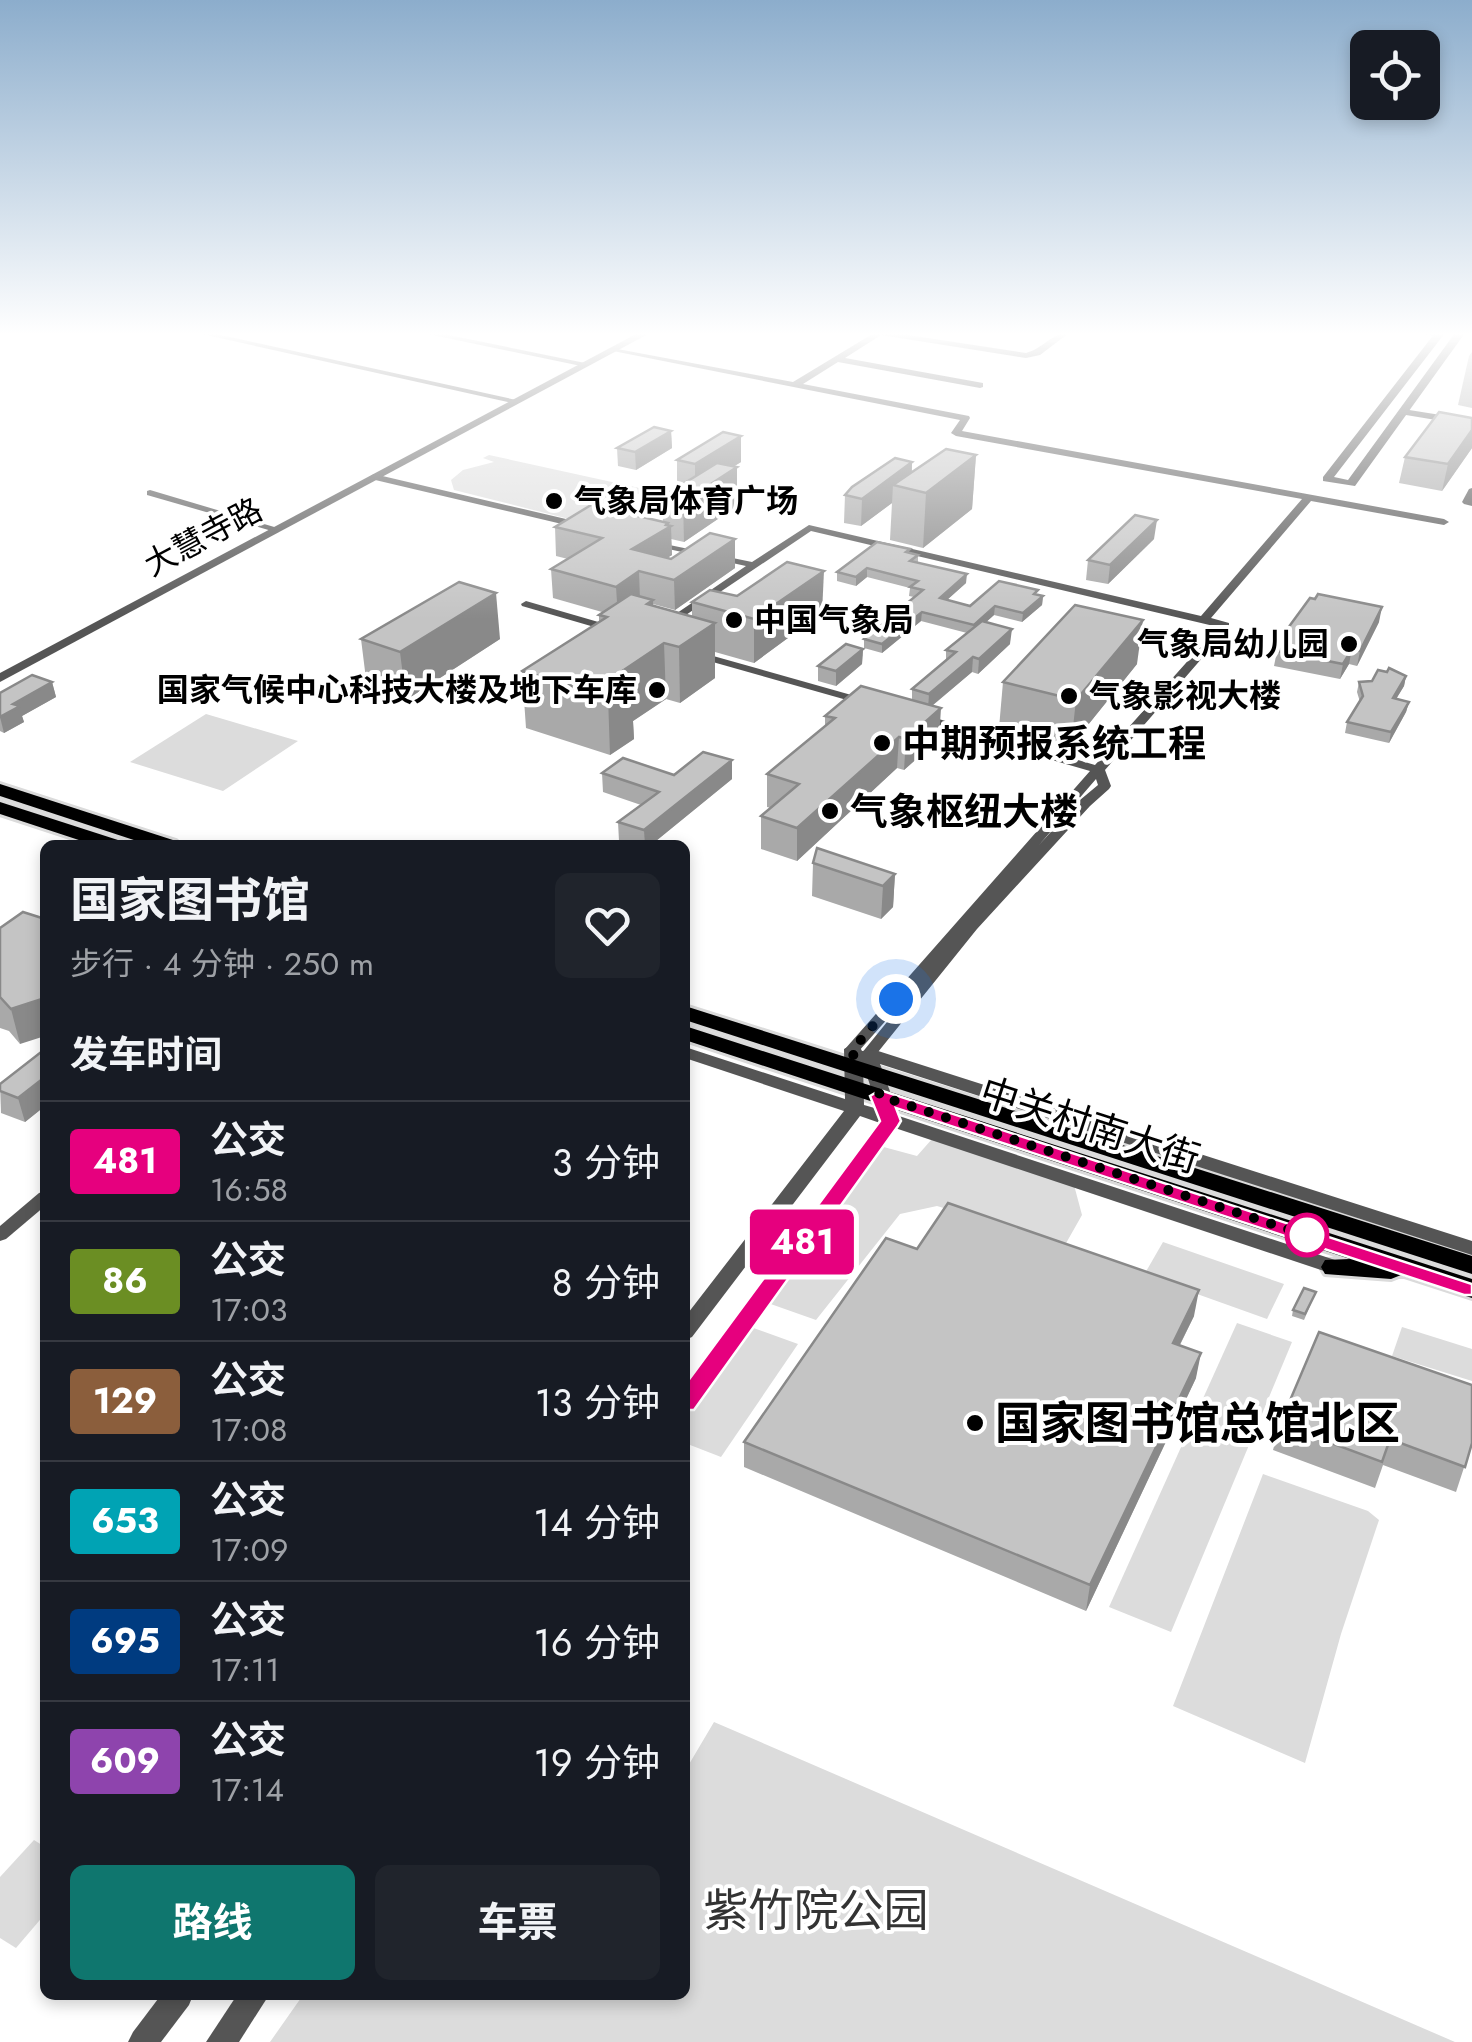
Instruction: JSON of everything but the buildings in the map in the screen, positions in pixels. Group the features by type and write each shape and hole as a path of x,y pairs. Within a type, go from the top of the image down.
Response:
{"main road":[{"path":"0,790 154,840"},
{"path":"0,808 99,840"},
{"name":"中关村南大街","path":"690,1015 1472,1289"},
{"name":"中关村南大街","path":"690,1034 863,1077 1231,1187 1472,1265"},
{"path":"1231,1187 1283,1190"},
{"path":"1334,1267 1420,1272"}],"street":[{"name":"大慧寺路","path":"0,678 466,428"},
{"path":"960,428 956,434 1444,522"},
{"path":"1367,428 1327,479 1351,484 1391,428"},
{"path":"1356,442 1378,446"},
{"path":"374,477 601,530"},
{"path":"150,493 190,501 212,512 276,529"},
{"path":"1204,620 1310,496"},
{"path":"660,630 809,528 1225,625 1099,770"},
{"path":"639,539 753,566"},
{"path":"526,604 628,634"},
{"path":"683,650 872,704"},
{"path":"910,715 1099,770"},
{"path":"690,1325 972,926 1105,786 1099,770"},
{"name":"中关村南大街","path":"690,1053 863,1077 1309,1194 1472,1248"},
{"path":"690,1397 890,1121 863,1077"},
{"name":"中关村南大街","path":"863,1077 890,1121 1334,1267"},
{"path":"0,1235 40,1202"},
{"path":"143,2042 175,2000"},
{"path":"220,2042 251,2000"}],"green space":[{"path":"489,455 653,491 646,496 635,493 634,505 614,515 577,521 454,490 451,480 463,470 494,462 483,458"},
{"path":"206,714 298,741 223,791 130,762"},
{"path":"932,1139 1074,1185 1082,1215 1065,1245 937,1206 900,1214 816,1320 765,1302 880,1146 917,1156"},
{"path":"1163,1242 1284,1284 1267,1319 1144,1275"},
{"path":"1237,1323 1292,1342 1171,1632 1109,1607"},
{"path":"748,1326 798,1344 721,1457 690,1445 690,1406"},
{"path":"1402,1327 1472,1349 1472,1381 1392,1356"},
{"path":"1263,1474 1368,1511 1379,1520 1341,1634 1305,1763 1173,1706"},
{"name":"紫竹院公园","path":"714,1722 1455,2042 270,2042 299,2000 690,2000 690,1763"},
{"path":"34,1840 40,1844 40,1920 16,1948 0,1938 0,1877"}],"bus line":[{"name":"481","path":"690,1397 890,1121 880,1096 1472,1289"}],"place":[{"name":"气象局体育广场","path":"554,501"},
{"name":"中国气象局","path":"734,620"},
{"name":"气象局幼儿园","path":"1349,644"},
{"name":"国家气候中心科技大楼及地下车库","path":"657,690"},
{"name":"气象影视大楼","path":"1069,696"},
{"name":"中期预报系统工程","path":"882,743"},
{"name":"气象枢纽大楼","path":"830,811"},
{"name":"国家图书馆总馆北区","path":"975,1423"}],"route":[{"path":"896,999 853,1049 854,1068 874,1074 880,1096 1312,1237 1307,1235"}]}
